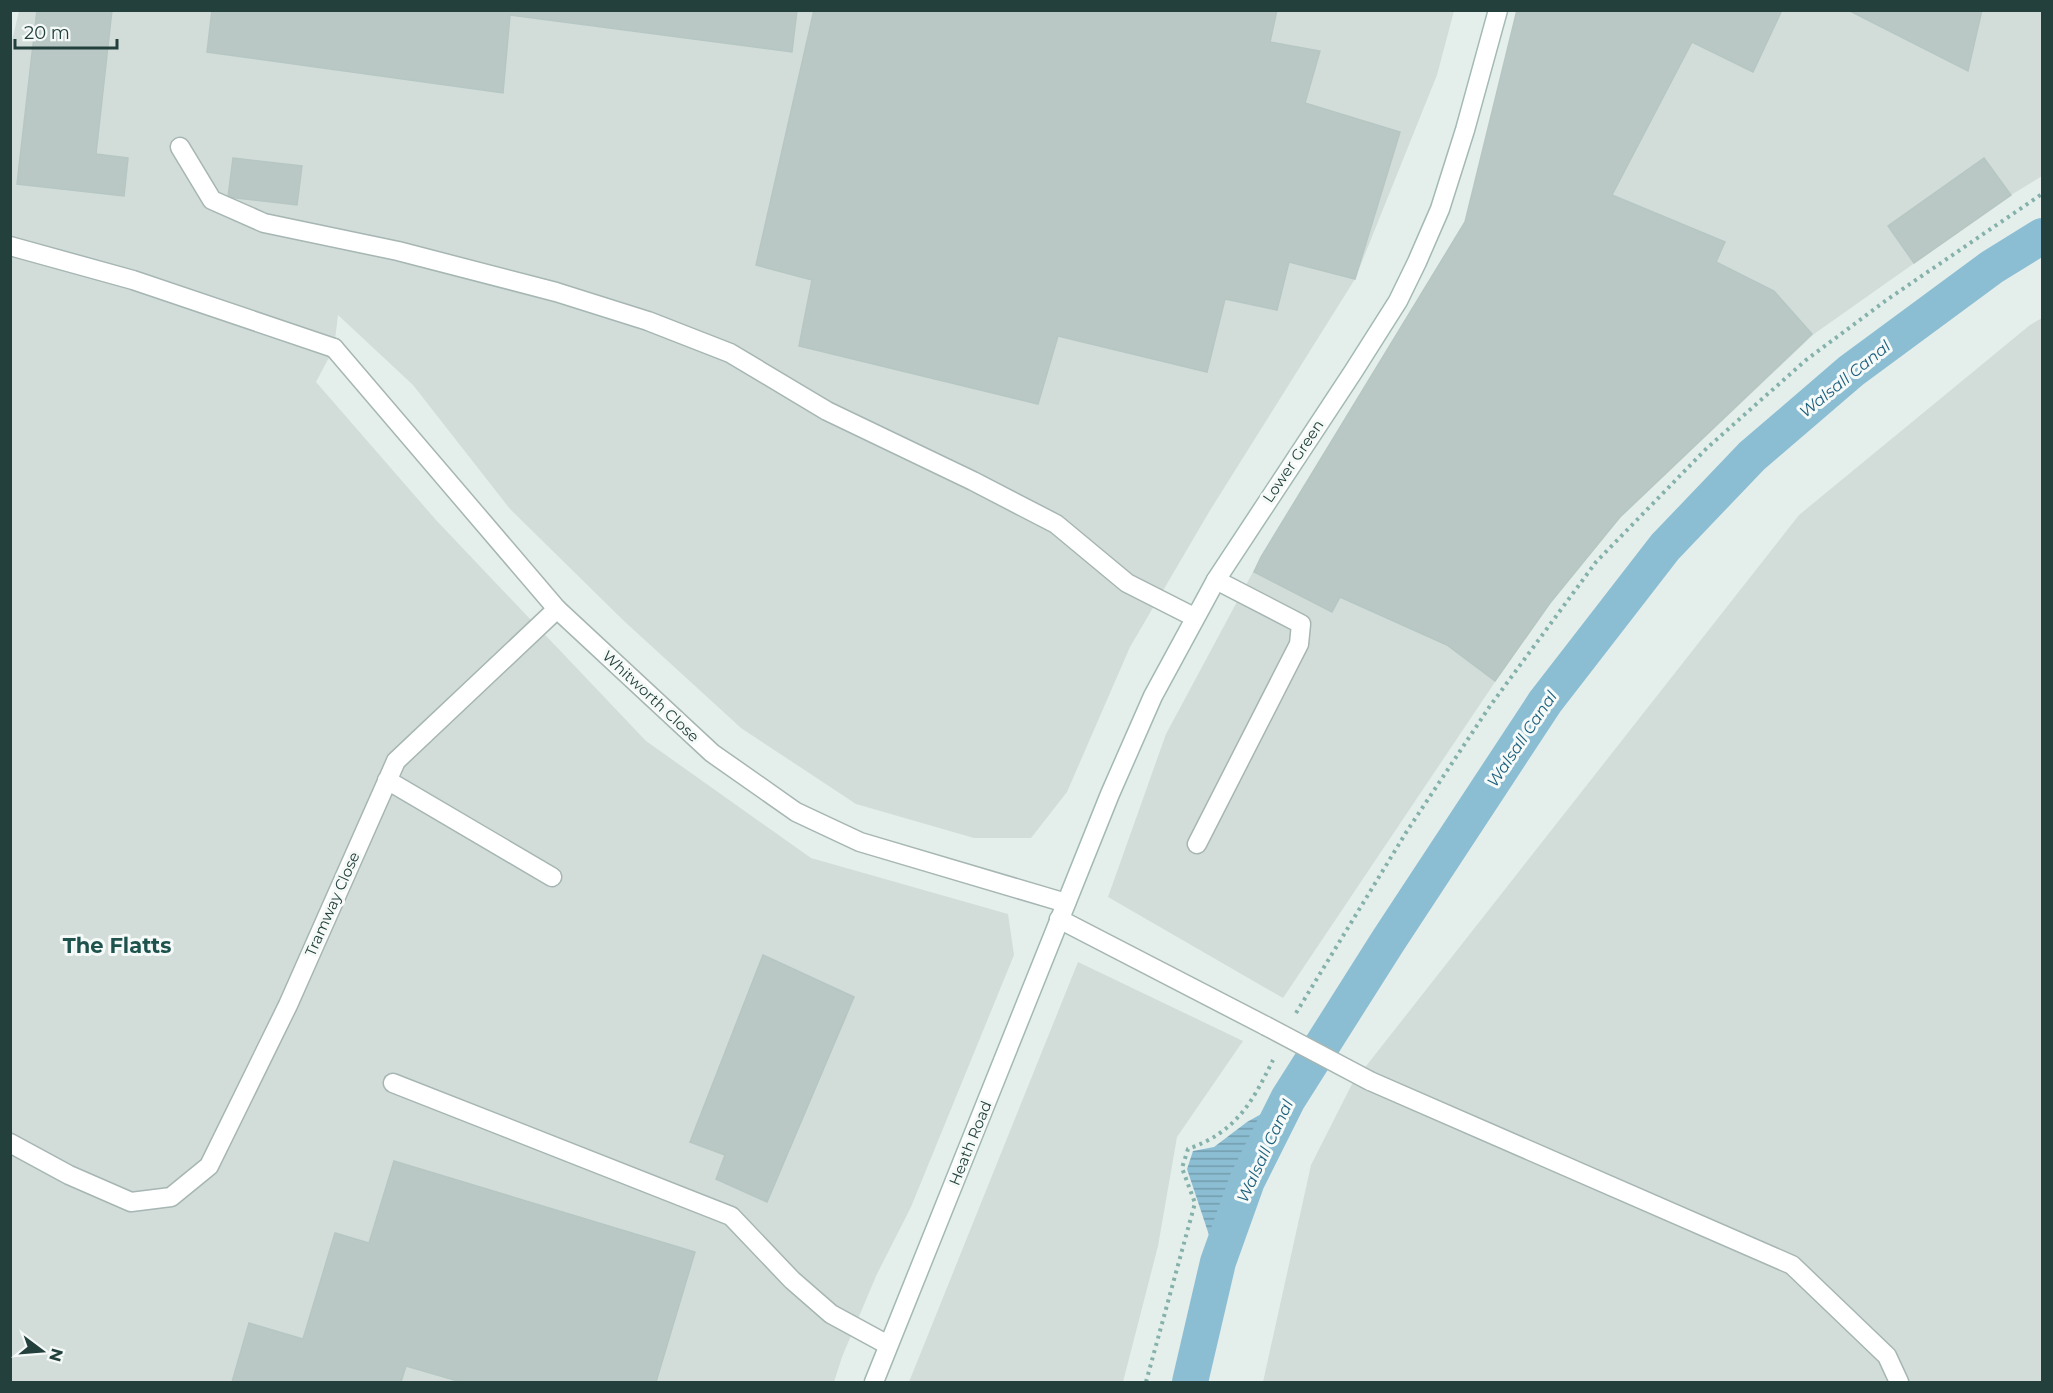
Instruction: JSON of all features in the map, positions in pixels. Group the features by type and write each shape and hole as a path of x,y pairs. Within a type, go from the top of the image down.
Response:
{"street":[{"name":"Lower Green","path":"1062,911 1153,696 1194,617 1216,579 1398,301 1418,262 1451,175 1498,10"},
{"path":"180,147 212,200 264,223 399,251 556,292 648,321 730,353 827,411 973,481 1056,524 1127,583 1194,617"},
{"name":"Whitworth Close","path":"10,246 134,280 334,348 557,609 712,753 796,812 860,842 1062,911 1266,1026 1370,1081 1792,1265 1887,1356 1899,1383"},
{"path":"1197,844 1299,644 1301,624 1216,579"},
{"name":"Tramway Close","path":"10,1143 69,1175 131,1202 171,1197 209,1166 288,1005 396,761 557,609"},
{"path":"387,780 552,877"},
{"name":"Heath Road","path":"874,1383 1062,911"},
{"path":"393,1083 731,1216 792,1280 831,1314 888,1345"}],"path":[{"path":"1292,1020 1407,831 1490,706 1596,562 1707,448 1806,360 1888,299 2043,194"},
{"path":"1146,1383 1195,1203 1182,1168 1188,1149 1219,1135 1238,1119 1261,1084 1277,1052"}],"shaded area":[{"path":"19,11 1454,11 1437,75 1355,279 1209,512 1130,647 1067,792 1031,838 974,838 856,804 741,728 624,621 510,509 413,385 338,315 334,348 316,382 436,520 646,741 811,858 1008,914 1014,955 911,1207 876,1276 834,1382 10,1382 10,49"},
{"path":"1517,11 2042,11 2042,176 2011,195 1814,334 1621,517 1548,603 1283,998 1108,897 1166,734 1261,557 1465,222"},
{"path":"2042,318 2042,1382 1263,1382 1311,1165 1352,1084 1799,515 2030,325"},
{"path":"1078,962 1243,1041 1177,1137 1158,1246 1123,1382 909,1382"}],"water":[{"path":"1288,1099 1247,1181 1218,1262 1187,1169 1193,1151 1214,1147 1247,1122"}],"building":[{"path":"37,10 112,10 96,154 128,158 124,196 17,184"},
{"path":"212,10 797,10 792,52 510,15 503,93 207,52"},
{"path":"814,10 1277,10 1270,42 1320,51 1305,103 1400,132 1355,279 1289,262 1277,310 1225,299 1207,372 1058,336 1038,404 799,346 812,280 756,265"},
{"path":"1517,10 1782,10 1753,72 1692,42 1612,195 1725,242 1716,262 1774,291 1812,334 1620,517 1550,603 1495,681 1447,645 1340,597 1332,612 1254,572 1465,222"},
{"path":"1848,10 1982,10 1968,71"},
{"path":"233,158 302,166 297,205 228,197"},
{"path":"1984,158 2011,195 1914,263 1888,226"},
{"path":"763,955 854,997 767,1202 716,1179 725,1155 690,1142"},
{"path":"394,1161 695,1252 656,1382 461,1382 406,1366 401,1382 232,1382 249,1323 303,1339 335,1233 369,1243"}],"waterway":[{"name":"Walsall Canal","path":"1190,1382 1218,1262 1247,1181 1288,1099 1388,941 1545,702 1665,547 1752,456 1851,371 1992,267 2042,236"}],"district":[{"name":"The Flatts","path":"117,945"}]}
